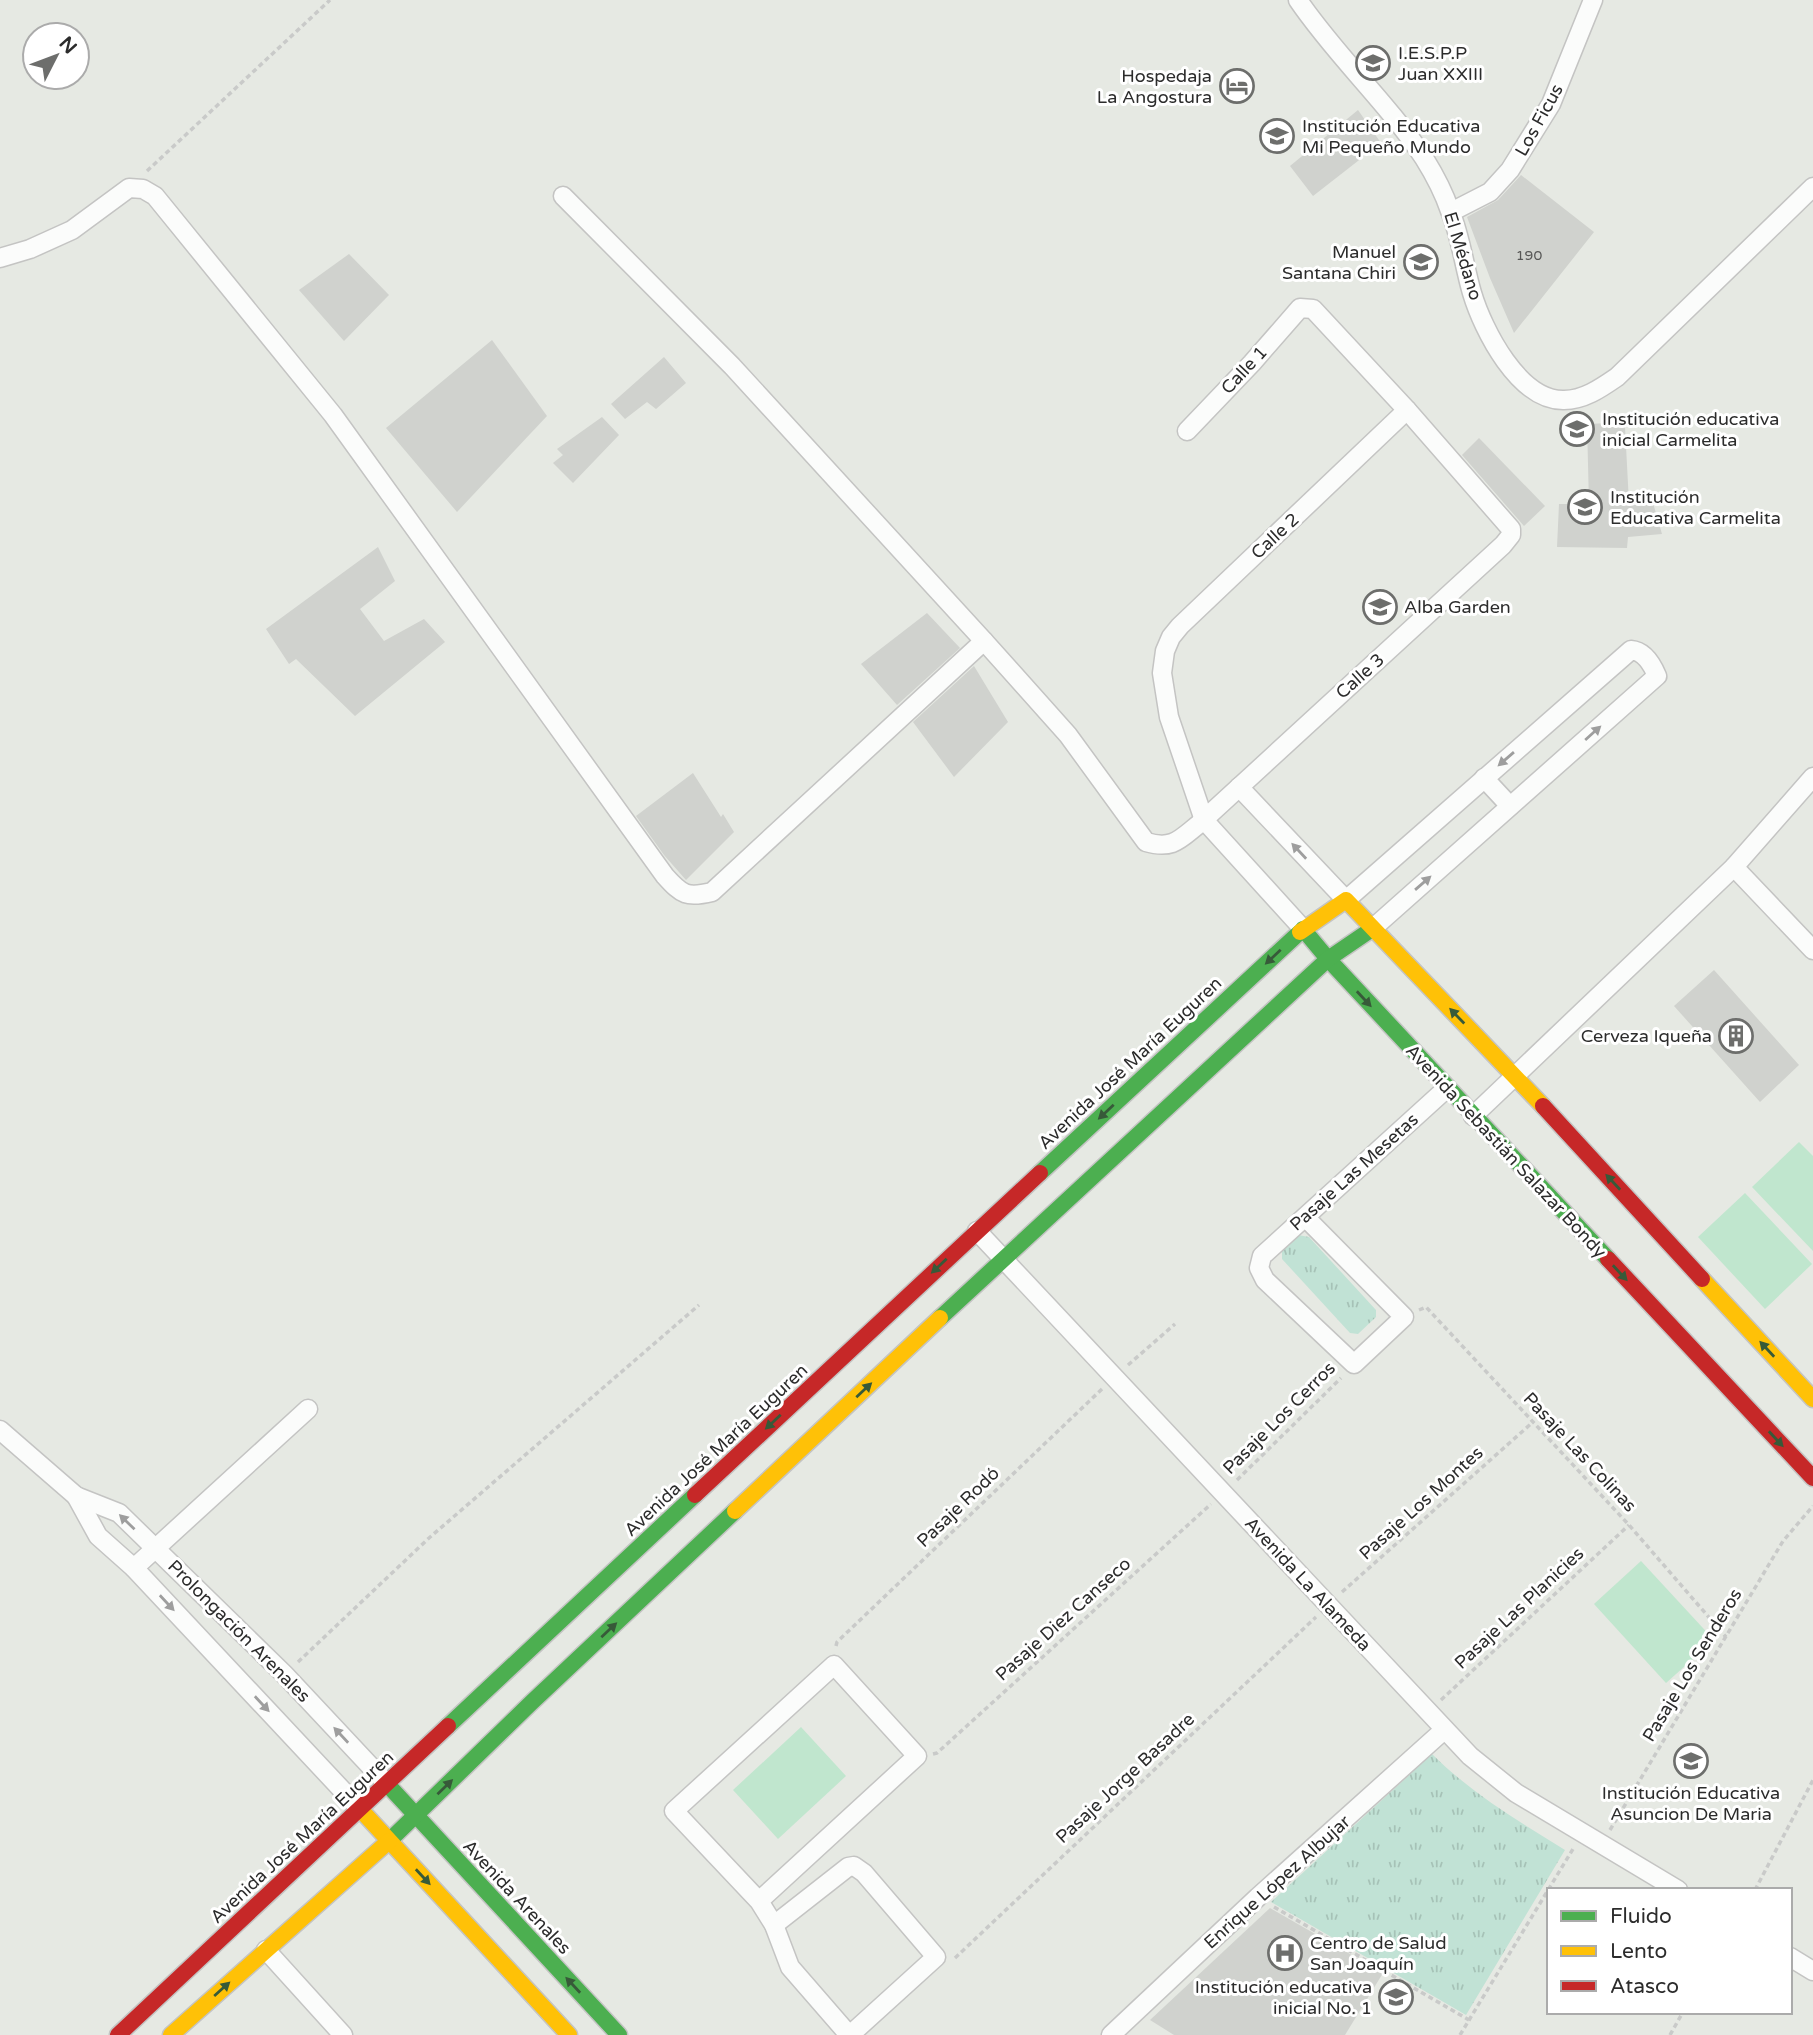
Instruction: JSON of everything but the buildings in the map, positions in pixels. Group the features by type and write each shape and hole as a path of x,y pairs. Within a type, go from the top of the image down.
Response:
{"street":[{"name":"El Médano","path":"1298,0 1333,48 1424,159 1451,212 1473,296 1504,359 1534,391 1551,399 1566,400 1597,390 1616,377 1813,187"},
{"name":"Los Ficus","path":"1451,212 1490,192 1510,170 1551,104 1593,0"},
{"path":"0,258 30,249 72,230 129,188 143,189 155,196 333,415 665,876 677,889 691,897 712,892 984,641"},
{"name":"Calle 3","path":"563,196 732,366 1068,736 1146,842 1161,846 1170,845 1204,820 1503,545 1510,535 1511,529 1407,410"},
{"name":"Calle 1","path":"1187,431 1300,308 1313,309 1407,410"},
{"name":"Calle 2","path":"1204,820 1169,717 1162,673 1165,651 1171,637 1180,625 1407,410"},
{"path":"171,2035 416,1816 532,1702 1004,1258 1328,959 1372,929 1657,676 1654,667 1642,654 1631,649 1346,900"},
{"path":"1473,1116 1734,867 1813,776"},
{"path":"1484,778 1510,806"},
{"path":"1239,787 1515,1076 1813,1399"},
{"name":"Avenida Sebastián Salazar Bondy","path":"1204,820 1447,1088 1813,1478"},
{"path":"1734,867 1813,950"},
{"name":"Avenida José María Euguren","path":"120,2035 1303,929 1346,900"},
{"name":"Pasaje Las Mesetas","path":"1354,1364 1265,1280 1259,1268 1262,1256 1447,1088"},
{"path":"1306,1217 1405,1317 1354,1364"},
{"name":"Avenida La Alameda","path":"977,1231 1470,1756 1516,1793 1675,1888"},
{"path":"134,1568 308,1409"},
{"name":"Prolongación Arenales","path":"0,1430 76,1496 118,1513 284,1674 387,1784"},
{"name":"Prolongación Arenales","path":"76,1496 98,1536 134,1568 360,1809"},
{"path":"759,1901 917,1756 834,1665 674,1811 759,1901 774,1925 790,1967 849,2035 936,1957 864,1873 854,1866 848,1867 774,1925"},
{"name":"Enrique López Albujar","path":"1111,2035 1258,1897 1444,1730"},
{"name":"Avenida Arenales","path":"387,1784 619,2035"},
{"path":"360,1809 569,2035"},
{"path":"266,1950 343,2035"},
{"path":"1792,1958 1813,1970"}],"path":[{"path":"136,188 151,165 330,0"},
{"path":"284,1674 429,1538 699,1305"},
{"name":"Pasaje Las Colinas","path":"1405,1317 1426,1307 1629,1525 1726,1637"},
{"path":"1115,1376 1175,1324"},
{"name":"Pasaje Los Cerros","path":"1224,1493 1354,1364"},
{"name":"Pasaje Rodó","path":"834,1665 837,1642 1115,1376"},
{"name":"Pasaje Los Montes","path":"1328,1605 1533,1422"},
{"name":"Pasaje Diez Canseco","path":"917,1756 937,1754 1224,1493"},
{"name":"Pasaje Los Senderos","path":"1601,1843 1783,1541 1813,1506"},
{"name":"Pasaje Las Planicies","path":"1427,1712 1629,1525"},
{"name":"Pasaje Jorge Basadre","path":"936,1957 956,1958 1328,1605"},
{"path":"1756,1888 1813,1780"},
{"path":"1549,1888 1573,1849 1601,1843"},
{"path":"1460,2035 1547,1892"},
{"path":"1258,1897 1469,2020"},
{"path":"1670,2035 1682,2014"}],"green space":[{"path":"1799,1142 1813,1156 1813,1251 1752,1187"},
{"path":"1745,1193 1812,1264 1765,1309 1698,1237"},
{"path":"1298,1235 1309,1237 1376,1310 1376,1317 1358,1334 1350,1333 1282,1259 1282,1251"},
{"path":"1641,1561 1714,1640 1666,1683 1594,1604"},
{"path":"801,1727 846,1776 778,1839 733,1790"},
{"path":"1432,1754 1479,1794 1565,1850 1466,2015 1271,1902"}],"traffic: fast":[{"path":"1303,929 1608,1259"},
{"path":"940,1318 1328,959 1372,929"},
{"path":"1040,1173 1300,932"},
{"path":"448,1726 695,1495"},
{"path":"389,1841 735,1511"},
{"path":"387,1784 619,2035"}],"traffic: slow":[{"path":"1300,932 1346,900 1543,1106"},
{"path":"1702,1279 1813,1399"},
{"path":"735,1511 940,1318"},
{"path":"360,1809 569,2035"},
{"path":"171,2035 389,1841"}],"traffic: jam":[{"path":"1543,1106 1702,1279"},
{"path":"695,1495 1040,1173"},
{"path":"1608,1259 1813,1478"},
{"path":"118,2035 448,1726"}],"place":[{"name":"I.E.S.P.P Juan XXIII","path":"1373,63"},
{"name":"Hospedaja La Angostura","path":"1237,86"},
{"name":"Institución Educativa Mi Pequeño Mundo","path":"1277,136"},
{"name":"Manuel Santana Chiri","path":"1421,262"},
{"name":"Institución educativa inicial Carmelita","path":"1577,429"},
{"name":"Institución Educativa Carmelita","path":"1585,507"},
{"name":"Alba Garden","path":"1380,607"},
{"name":"Cerveza Iqueña","path":"1736,1036"},
{"name":"Institución Educativa Asuncion De Maria","path":"1691,1761"},
{"name":"Centro de Salud San Joaquín","path":"1285,1953"},
{"name":"Institución educativa inicial No. 1","path":"1396,1997"}]}
